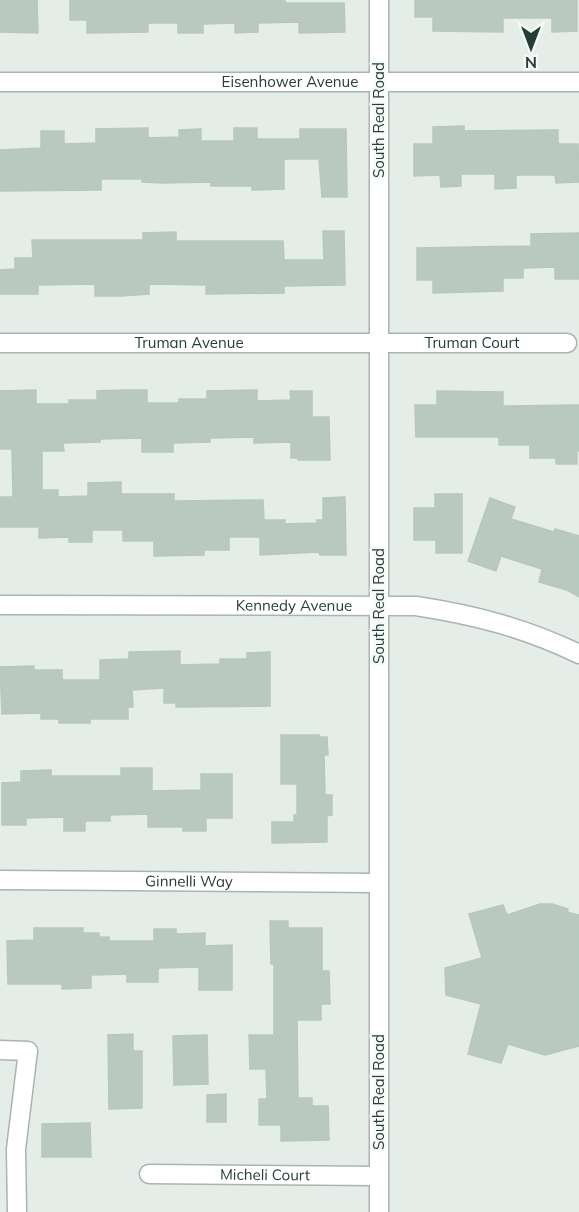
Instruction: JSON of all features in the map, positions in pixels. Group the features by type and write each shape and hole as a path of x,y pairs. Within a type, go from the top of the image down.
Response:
{"street":[{"name":"South Real Road","path":"379,0 379,1212"},
{"name":"Eisenhower Avenue","path":"0,82 579,82"},
{"name":"Truman Avenue","path":"0,343 379,343"},
{"name":"Truman Court","path":"379,343 567,343"},
{"name":"Kennedy Avenue","path":"0,605 416,606 461,613 505,624 547,639 579,654"},
{"name":"Ginnelli Way","path":"0,880 379,883"},
{"path":"0,1050 28,1051 16,1149 17,1212"},
{"name":"Micheli Court","path":"150,1174 379,1176"}],"building":[{"path":"0,0 37,0 38,33 0,32"},
{"path":"70,0 285,0 285,3 344,3 345,32 299,33 299,22 258,23 258,32 235,33 235,23 203,24 203,33 178,33 178,23 148,23 148,32 87,33 87,20 70,20"},
{"path":"415,0 577,0 577,31 552,32 552,18 503,18 503,32 433,31 433,17 415,17"},
{"path":"464,126 464,131 558,130 558,144 578,144 579,182 556,183 555,175 516,175 516,188 495,189 495,174 461,174 461,186 441,187 440,175 414,176 414,144 433,144 433,127"},
{"path":"148,128 148,138 179,137 179,130 201,129 201,141 234,141 234,128 257,128 257,139 300,139 300,129 346,129 347,197 322,197 319,159 284,159 284,189 252,190 252,186 211,186 211,182 163,183 142,182 142,179 101,179 101,190 0,191 0,150 41,148 41,131 64,131 64,144 96,143 96,129"},
{"path":"323,231 344,231 345,285 284,286 284,293 206,294 206,285 149,284 149,294 95,296 95,284 38,285 38,294 0,294 0,270 15,269 15,258 33,258 32,240 143,240 143,233 176,232 176,241 283,241 284,260 324,260"},
{"path":"579,233 579,279 555,279 555,267 523,268 523,278 503,278 503,291 433,293 433,280 417,280 417,248 531,246 531,234"},
{"path":"36,390 36,404 69,404 69,400 97,400 97,391 147,390 147,403 179,403 179,399 207,399 207,391 257,390 257,401 291,400 290,391 312,391 312,417 329,417 330,460 291,458 291,442 254,443 254,437 210,438 210,442 173,443 173,452 142,452 142,438 100,439 100,442 63,443 64,451 42,451 42,490 58,490 58,497 88,496 88,483 121,482 121,494 174,494 174,501 263,500 264,520 285,520 285,524 317,523 317,520 323,520 323,498 345,497 346,555 320,555 319,552 260,555 260,537 229,537 229,550 204,550 204,555 154,556 154,541 123,541 123,530 92,530 92,542 69,542 69,537 39,538 39,527 0,527 0,497 13,497 12,449 0,449 0,391"},
{"path":"437,391 503,392 503,406 579,405 577,464 556,464 556,458 530,458 530,445 499,445 499,437 416,437 415,405 437,405"},
{"path":"435,494 462,494 462,553 436,553 436,540 414,540 414,508 435,508"},
{"path":"490,498 515,507 511,519 554,532 555,529 579,536 579,597 567,590 539,582 542,569 501,556 496,571 468,561"},
{"path":"180,651 180,665 220,664 220,659 247,659 247,653 270,652 270,706 176,707 176,703 164,703 164,688 132,690 133,707 128,707 128,719 90,719 90,723 59,723 59,719 41,719 41,713 2,714 0,667 34,666 34,670 62,670 62,680 100,680 100,660 129,659 129,652"},
{"path":"281,735 327,737 328,755 324,755 325,795 332,795 332,815 327,816 327,842 272,843 272,822 294,822 294,815 297,815 297,784 281,784"},
{"path":"121,768 152,768 152,791 201,790 201,774 232,774 232,818 206,818 206,831 183,831 183,827 148,827 148,814 110,815 110,821 85,821 85,831 64,831 64,817 26,818 26,825 2,825 2,783 21,782 21,771 51,770 51,776 121,776"},
{"path":"540,904 552,904 579,915 579,1046 545,1055 508,1044 501,1063 468,1054 481,1004 446,995 445,968 482,958 469,914 503,905 507,915"},
{"path":"270,921 288,921 288,928 322,928 322,971 329,971 330,1004 321,1004 321,1020 297,1020 298,1098 312,1098 312,1106 328,1106 329,1140 281,1141 281,1125 259,1125 259,1099 267,1099 266,1069 250,1069 249,1035 274,1035 274,964 271,964"},
{"path":"34,928 83,928 83,933 99,933 99,937 109,937 109,941 154,941 154,929 176,929 176,934 205,933 205,946 232,945 232,990 199,990 199,967 158,968 158,982 127,982 127,974 91,975 91,988 62,989 62,984 8,984 7,941 34,940"},
{"path":"133,1034 133,1051 142,1051 142,1108 109,1109 108,1035"},
{"path":"207,1035 208,1084 174,1085 173,1036"},
{"path":"226,1094 226,1122 207,1122 207,1095"},
{"path":"90,1123 91,1157 42,1157 42,1124"}]}
